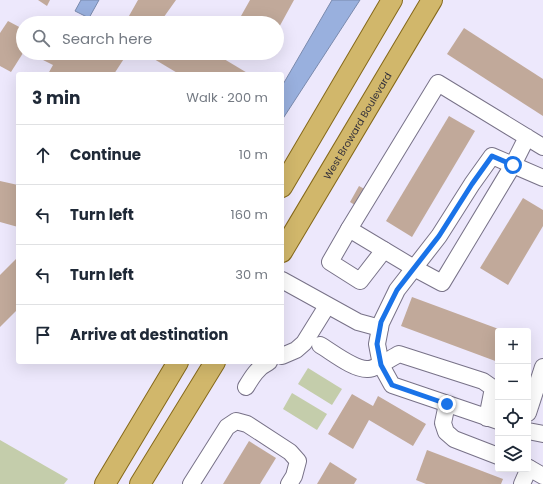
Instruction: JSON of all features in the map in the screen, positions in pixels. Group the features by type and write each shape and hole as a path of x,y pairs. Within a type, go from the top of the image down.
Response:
{"main road":[{"path":"284,184 392,0"},
{"name":"West Broward Boulevard","path":"284,249 432,0"},
{"path":"105,484 177,364"},
{"path":"140,484 214,364"}],"street":[{"path":"384,250 360,281 330,262 438,83 543,147"},
{"path":"349,230 442,283 513,165 527,137"},
{"path":"320,345 355,367 368,369 381,365 399,354 483,381 493,388 493,420 392,385 381,365 377,344 381,322 397,290 439,236 472,184 492,156 543,178"},
{"path":"284,281 358,322 380,328"},
{"path":"284,355 296,350 304,343 327,306"},
{"path":"246,387 259,369 266,364"},
{"path":"531,404 543,367"},
{"path":"447,404 443,422 446,432 454,439 495,455"},
{"path":"192,484 227,428 236,421 247,424 290,452 298,461 294,476 289,484"},
{"path":"531,432 543,434"},
{"path":"531,470 543,476"},
{"path":"522,484 526,472"}],"green space":[{"path":"308,368 342,389 332,405 298,384"},
{"path":"292,393 327,414 317,430 283,409"},
{"path":"0,440 68,479 64,484 0,484"}],"water":[{"path":"81,0 99,0 90,16 85,16 75,11"},
{"path":"332,0 360,0 284,117 284,83"}],"building":[{"path":"38,0 50,0 47,6"},
{"path":"138,0 176,0 165,16 129,16"},
{"path":"250,0 294,0 284,18 284,16 241,16"},
{"path":"8,21 16,25 16,60 19,60 11,72 0,66 0,33"},
{"path":"464,28 543,79 543,116 447,54"},
{"path":"43,60 123,60 115,72 49,72 53,65"},
{"path":"156,60 226,60 246,72 176,72"},
{"path":"449,116 475,131 412,237 386,221"},
{"path":"0,181 16,185 16,226 0,222"},
{"path":"359,186 368,191 358,207 350,202"},
{"path":"523,198 543,210 543,226 508,285 480,268"},
{"path":"16,259 16,311 0,327 0,275"},
{"path":"412,297 496,328 495,361 401,326"},
{"path":"352,394 373,406 378,396 426,424 413,446 369,420 353,449 328,434"},
{"path":"249,441 276,458 260,484 223,484"},
{"path":"427,450 503,479 501,484 426,484 416,480"},
{"path":"330,462 357,479 354,484 317,484"}],"route":[{"path":"447,404 392,385 381,365 377,344 381,322 397,290 439,236 472,184 492,156 513,165"}]}
